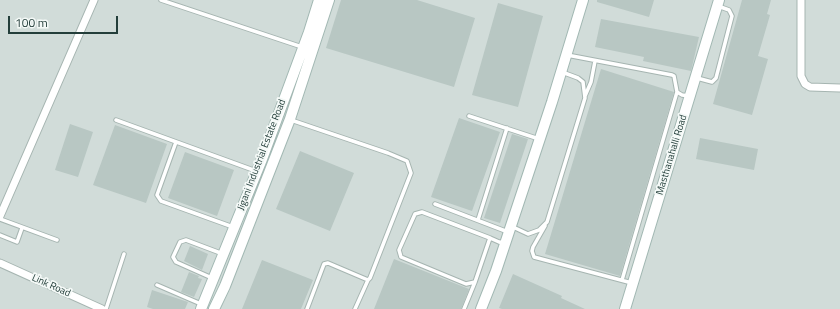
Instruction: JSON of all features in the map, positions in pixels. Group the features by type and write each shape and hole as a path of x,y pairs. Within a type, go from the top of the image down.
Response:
{"main road":[{"name":"Jigani Industrial Estate Road","path":"202,307 257,172 304,47 318,0"},
{"name":"Jigani Industrial Estate Road","path":"214,309 225,286 290,119 329,0"},
{"path":"481,309 505,244 540,139 583,0"},
{"name":"Masthanahalli Road","path":"626,309 718,3"}],"street":[{"path":"0,216 94,0"},
{"path":"801,0 801,76 810,87 840,88"},
{"name":"Link Road","path":"0,263 102,309"}],"lane":[{"path":"161,0 304,47"},
{"path":"696,78 712,82 716,78 732,16 729,10 718,3"},
{"path":"566,55 674,76 677,92 622,280"},
{"path":"595,61 591,82 584,98 547,222 532,251 534,257 633,284"},
{"path":"561,72 578,78 583,82 584,98"},
{"path":"677,92 682,95 690,96"},
{"path":"468,116 540,139"},
{"path":"290,119 407,161 411,173 370,278 355,309"},
{"path":"116,120 257,172"},
{"path":"478,220 507,128"},
{"path":"176,142 157,196 161,201 234,228"},
{"path":"435,204 478,220 528,234 539,230 547,222"},
{"path":"475,282 466,284 400,257 399,250 415,214 422,212 505,244"},
{"path":"0,219 57,240"},
{"path":"0,235 17,242 22,228"},
{"path":"464,309 490,238"},
{"path":"213,278 176,262 173,257 180,242 186,240 223,254"},
{"path":"106,309 124,254"},
{"path":"628,258 640,262"},
{"path":"307,309 324,264 328,263 368,280"},
{"path":"157,285 202,307"}],"shaded area":[{"path":"0,0 840,0 840,309 0,309"}],"building":[{"path":"341,0 417,0 475,18 454,87 326,48"},
{"path":"597,0 654,0 649,17 597,2"},
{"path":"742,0 771,0 767,14 770,15 758,56 768,59 752,115 713,104"},
{"path":"498,3 543,16 518,107 472,95"},
{"path":"601,19 699,37 691,71 643,61 644,57 595,47"},
{"path":"601,69 674,92 620,276 545,254"},
{"path":"459,118 500,132 472,211 431,197"},
{"path":"70,124 93,132 78,177 55,170"},
{"path":"115,125 167,144 146,203 93,185"},
{"path":"512,134 528,139 500,223 484,218"},
{"path":"700,138 758,149 754,170 696,159"},
{"path":"300,151 354,173 330,231 276,209"},
{"path":"185,152 234,170 217,216 168,198"},
{"path":"190,246 208,254 202,270 184,261"},
{"path":"394,259 469,289 461,309 374,309"},
{"path":"262,260 313,280 301,309 242,309"},
{"path":"189,272 199,276 198,278 202,279 194,297 181,292"},
{"path":"513,274 562,296 561,298 585,309 499,308"},
{"path":"152,290 188,302 185,309 153,309 147,307"}]}
